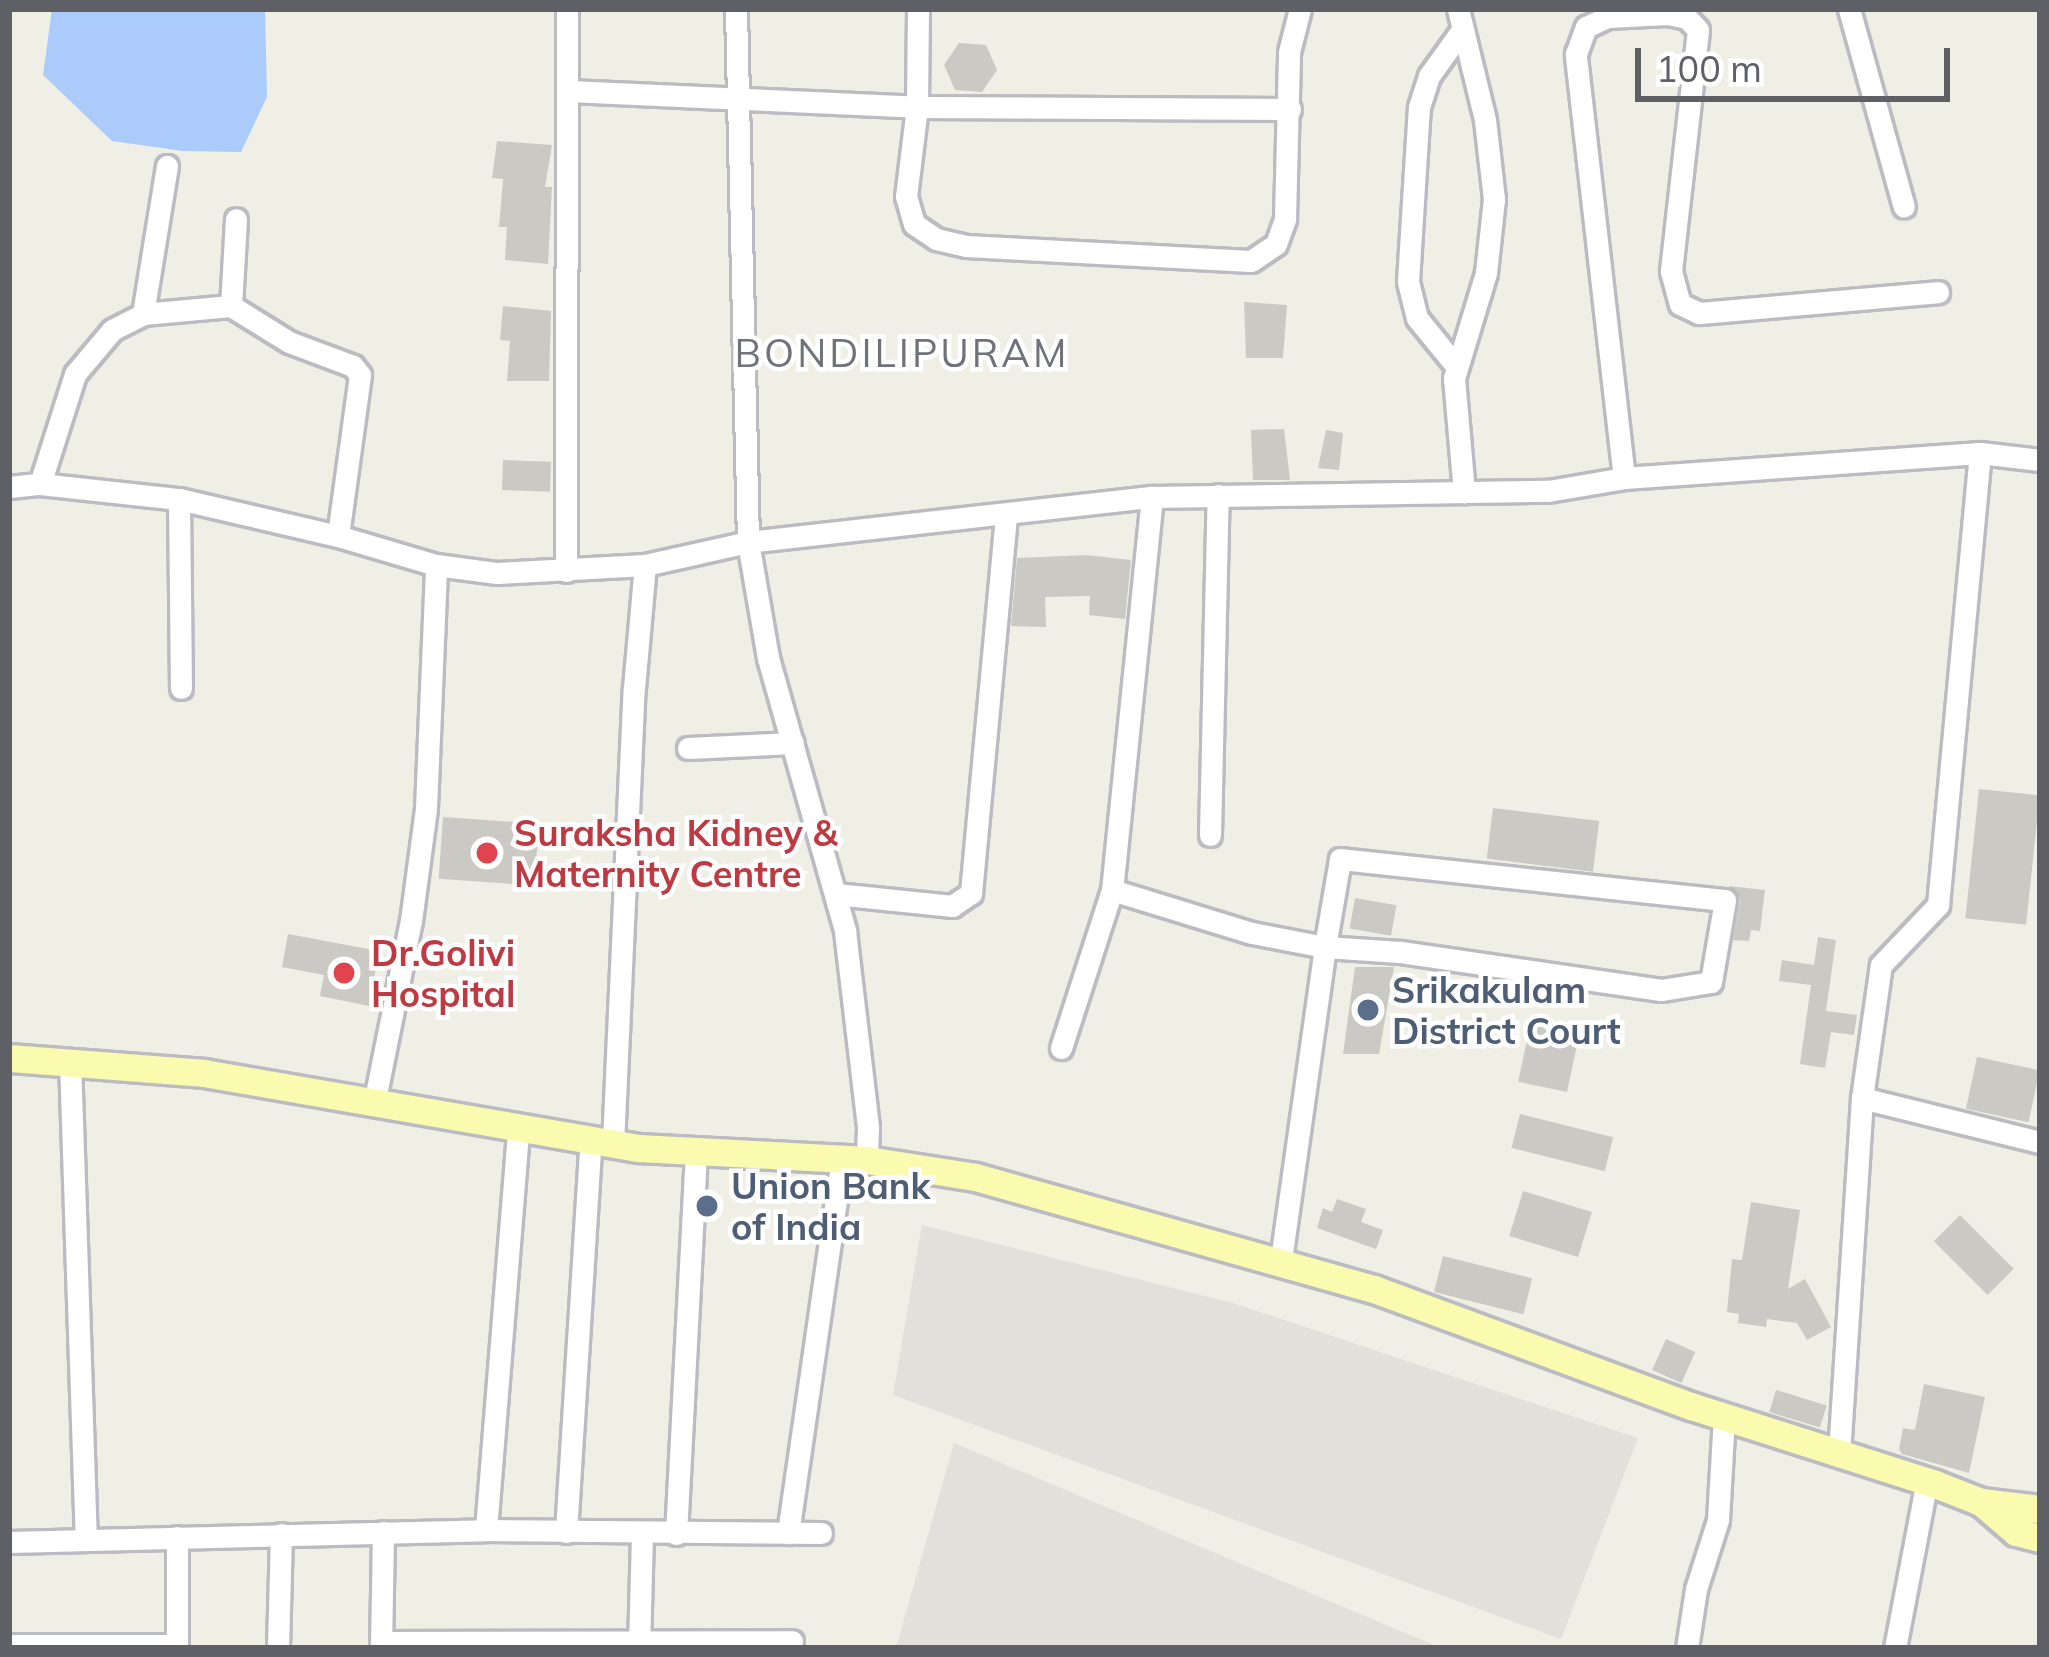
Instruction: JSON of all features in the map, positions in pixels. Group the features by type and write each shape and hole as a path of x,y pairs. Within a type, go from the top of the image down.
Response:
{"main road":[{"path":"9,1058 204,1073 602,1142 855,1160 975,1177 1282,1262 1503,1333 1724,1415 1981,1502 2040,1509"},
{"path":"1981,1502 2016,1532 2040,1538"}],"street":[{"path":"566,571 567,9"},
{"path":"736,9 734,95 748,542 768,658 836,894 861,1067 855,1160 788,1533"},
{"path":"918,9 917,106 905,196 914,224 936,239 966,246 1251,261 1270,250 1282,233 1289,52 1300,9"},
{"path":"1850,9 1904,207"},
{"path":"1624,478 1576,54 1586,27 1607,17 1668,14 1687,18 1698,30 1671,272 1680,304 1699,313 1938,292"},
{"path":"1456,366 1417,318 1408,281 1419,106 1429,76 1460,19"},
{"path":"1460,19 1485,119 1494,199 1486,273 1456,366 1464,493"},
{"path":"568,91 917,106 1290,109"},
{"path":"143,314 167,166"},
{"path":"231,306 236,219"},
{"path":"40,484 75,374 112,330 143,314 231,306 289,342 353,366 360,374 338,536"},
{"path":"1839,1454 1862,1098 1881,965 1938,905 1980,453"},
{"path":"9,488 40,484 179,499 338,536 436,565 497,573 645,566 748,542 1006,517 1152,497 1548,491 1624,478 1980,453 2040,460"},
{"path":"1210,835 1218,495"},
{"path":"1061,1048 1112,890 1152,497"},
{"path":"179,499 181,688"},
{"path":"836,894 952,906 971,893 1006,517"},
{"path":"375,1100 411,921 426,808 436,565"},
{"path":"566,1532 602,1142 645,566"},
{"path":"688,748 793,743"},
{"path":"1112,890 1252,933 1325,947 1399,952 1661,990 1711,982 1725,900 1340,860 1325,947 1282,1262"},
{"path":"70,1061 86,1540"},
{"path":"1862,1098 2040,1142"},
{"path":"486,1530 518,1128"},
{"path":"676,1534 695,1152"},
{"path":"1687,1648 1696,1589 1718,1520 1724,1415"},
{"path":"1895,1648 1927,1481"},
{"path":"9,1541 486,1530 821,1533"},
{"path":"382,1532 381,1645 792,1641"},
{"path":"278,1648 281,1534"},
{"path":"639,1643 642,1534"},
{"path":"9,1645 177,1646 177,1537"}],"shaded area":[{"path":"922,1225 1233,1303 1638,1438 1561,1639 893,1395"},
{"path":"954,1443 1441,1648 896,1648"}],"water":[{"path":"52,9 265,9 267,97 241,152 183,151 112,141 43,75"}],"building":[{"path":"959,43 986,45 997,70 982,92 955,90 944,65"},
{"path":"497,141 552,145 545,187 552,187 548,264 505,260 507,227 499,227 503,179 492,178"},
{"path":"1244,302 1287,305 1283,358 1246,358"},
{"path":"503,306 551,311 549,381 507,381 510,341 500,340"},
{"path":"1284,429 1290,480 1253,480 1251,430"},
{"path":"1326,430 1343,433 1339,470 1318,468"},
{"path":"503,460 551,462 550,492 502,490"},
{"path":"1086,555 1131,560 1125,619 1089,615 1090,596 1045,597 1046,627 1011,626 1017,558"},
{"path":"1979,789 2040,795 2026,925 1965,918"},
{"path":"1493,808 1599,821 1593,872 1487,859"},
{"path":"443,817 539,824 534,886 439,879"},
{"path":"1729,886 1765,890 1760,931 1751,930 1749,941 1733,940 1740,901"},
{"path":"1355,898 1396,905 1391,936 1350,929"},
{"path":"288,934 379,951 369,1006 320,996 324,975 282,967"},
{"path":"1818,937 1836,940 1826,1011 1857,1015 1854,1035 1831,1032 1825,1068 1800,1064 1811,985 1779,981 1782,960 1814,965"},
{"name":"Srikakulam District Court","path":"1355,967 1394,967 1379,1054 1343,1054"},
{"path":"1531,1021 1580,1031 1567,1092 1518,1082"},
{"path":"1977,1057 2040,1070 2029,1122 1966,1109"},
{"path":"1520,1114 1613,1137 1605,1171 1512,1148"},
{"path":"1523,1191 1592,1212 1578,1257 1509,1236"},
{"path":"1337,1199 1366,1209 1361,1222 1383,1230 1376,1249 1317,1228 1323,1208 1332,1212"},
{"path":"1751,1202 1800,1210 1788,1289 1805,1279 1831,1327 1807,1340 1797,1323 1767,1319 1766,1327 1738,1323 1739,1314 1727,1312 1732,1259 1742,1260"},
{"path":"1960,1215 2014,1269 1988,1295 1934,1241"},
{"path":"1443,1256 1532,1278 1523,1314 1434,1292"},
{"path":"1666,1339 1695,1352 1681,1383 1652,1370"},
{"path":"1924,1384 1985,1397 1969,1473 1902,1454 1899,1449 1903,1428 1915,1430"},
{"path":"1776,1390 1827,1405 1820,1427 1769,1412"}],"place":[{"name":"Suraksha Kidney & Maternity Centre","path":"487,853"},
{"name":"Dr.Golivi Hospital","path":"344,973"},
{"name":"Srikakulam District Court","path":"1368,1010"},
{"name":"Union Bank of India","path":"707,1206"}],"district":[{"name":"BONDILIPURAM","path":"902,353"}]}
